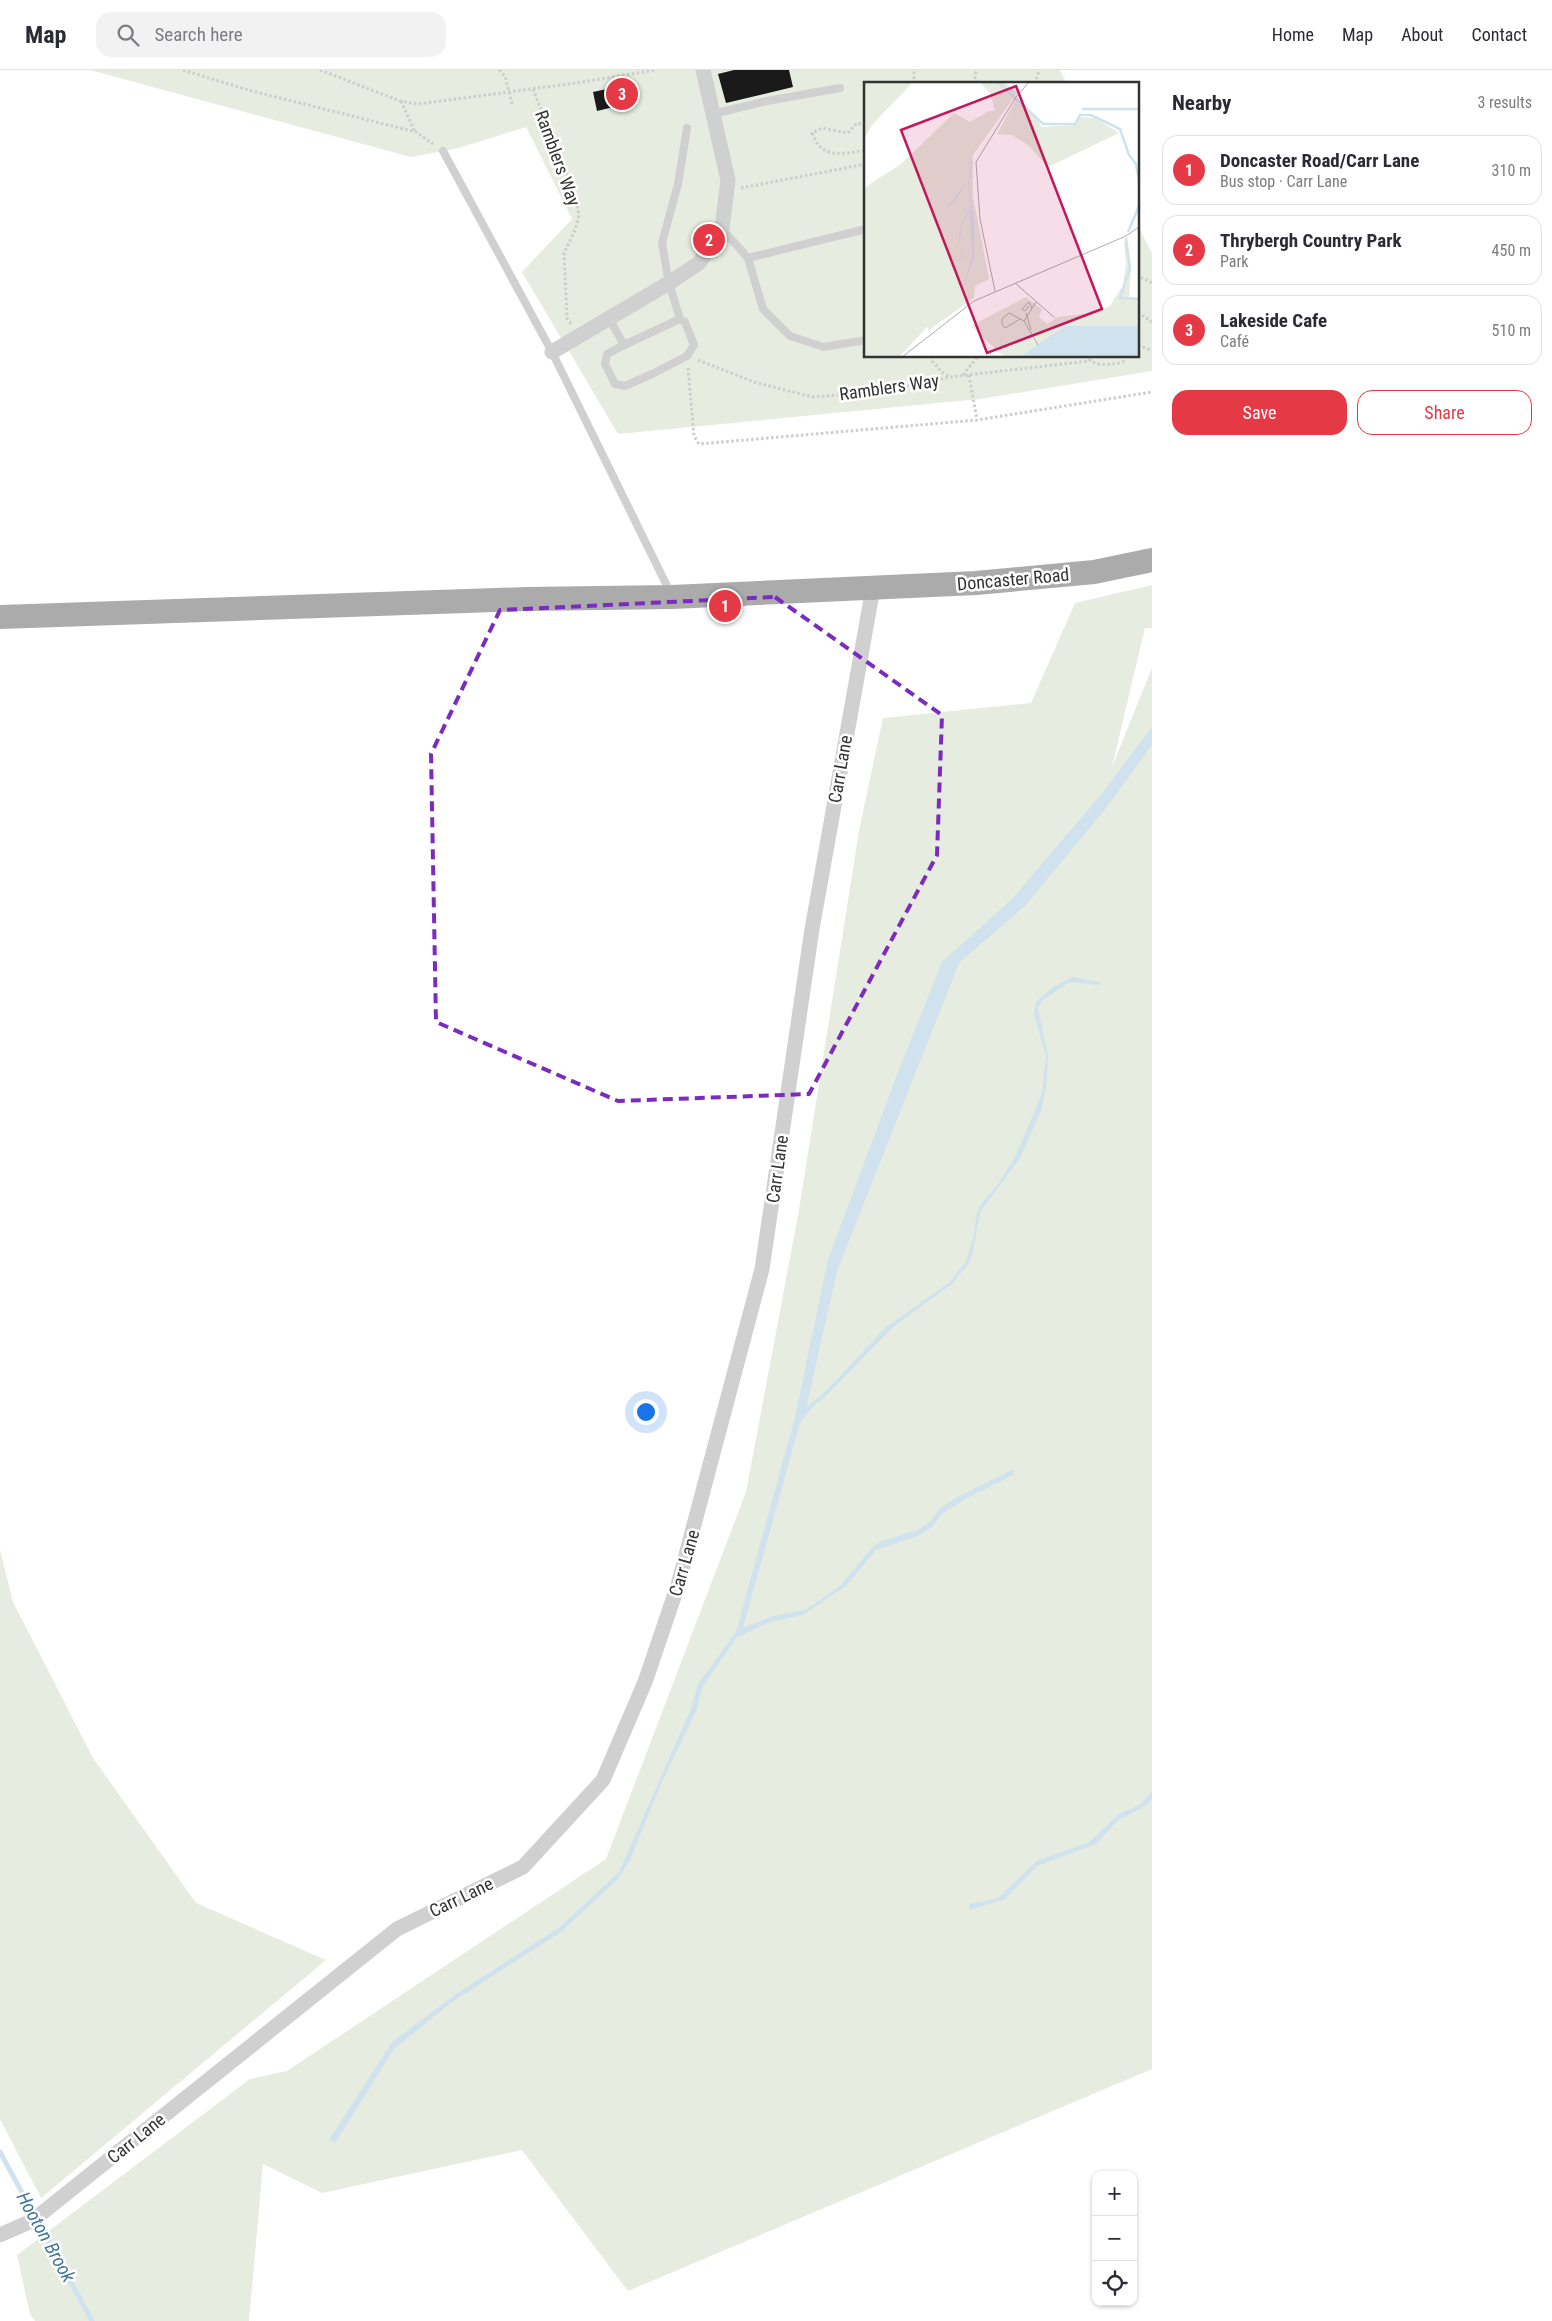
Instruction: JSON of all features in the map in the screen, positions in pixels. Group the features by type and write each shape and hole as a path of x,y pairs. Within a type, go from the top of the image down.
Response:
{"main road":[{"name":"Doncaster Road","path":"0,617 517,599 672,597 976,583 1084,573 1152,560"}],"street":[{"path":"552,352 669,283 699,263 722,229 728,180 703,70"},
{"name":"Carr Lane","path":"0,2235 32,2221 397,1929 523,1867 604,1780 645,1682 678,1585 762,1269 812,929 872,588"}],"lane":[{"path":"712,114 768,100 840,88"},
{"path":"680,319 607,354 605,364 615,384 625,386 687,356 694,345 685,322 680,319 669,283 662,243 678,184 687,128"},
{"path":"443,151 552,352 672,597"},
{"path":"722,229 748,258 763,309 790,336 824,347 864,340"},
{"path":"748,258 864,229"},
{"path":"609,318 624,345"}],"path":[{"path":"184,70 248,90 416,132 443,151"},
{"path":"320,70 400,101 418,104 533,90 656,70"},
{"path":"499,70 506,76 512,104"},
{"path":"914,82 914,73 917,70"},
{"name":"Ramblers Way","path":"533,90 575,196 579,215 575,230 564,253 567,318 578,336"},
{"path":"400,101 416,132"},
{"path":"864,124 858,123 848,133 822,128 812,133 816,145 831,154 864,150"},
{"path":"728,190 864,164"},
{"path":"1140,275 1152,283"},
{"path":"1140,313 1152,322"},
{"path":"1140,346 1152,351"},
{"path":"687,356 694,436 699,444 977,420 1152,392"},
{"name":"Ramblers Way","path":"687,356 754,382 812,397 877,392 950,377 1090,361 1105,366 1123,362 1125,358"},
{"path":"933,358 932,361 942,372 950,377"},
{"path":"962,376 976,358"},
{"path":"1088,358 1090,361 1092,358"},
{"path":"969,375 977,420"}],"highlighted area":[{"path":"775,597 942,715 937,855 809,1094 618,1101 436,1022 431,754 500,610"}],"shaded area":[{"path":"90,70 1060,70 1066,82 864,82 864,358 1140,358 1140,230 1152,253 1152,371 980,399 618,434 522,272 572,219 526,127 459,148 411,157"},
{"path":"1152,585 1152,628 1145,628 1112,767 1152,668 1152,2069 628,2291 522,2150 322,2193 263,2164 249,2321 35,2321 30,2314 17,2255 250,2079 287,2071 606,1859 746,1492 799,1210 859,831 883,718 1031,703 1075,603"},
{"path":"0,1550 13,1602 93,1758 196,1903 326,1960 41,2198 0,2119"}],"water":[{"path":"1152,727 1152,745 1106,808 1025,906 959,963 837,1271 806,1408 829,1388 885,1328 950,1282 966,1261 973,1239 977,1212 999,1183 1015,1157 1042,1094 1046,1056 1034,1014 1036,1002 1053,987 1072,977 1100,982 1100,985 1070,982 1043,1000 1038,1008 1048,1057 1046,1087 1041,1111 1020,1158 980,1212 972,1256 968,1264 952,1284 893,1327 825,1397 814,1405 800,1423 743,1628 771,1617 807,1609 841,1585 872,1548 882,1541 918,1530 931,1521 939,1509 957,1497 1014,1469 1013,1475 965,1499 942,1514 931,1528 920,1535 876,1550 847,1585 803,1615 770,1622 736,1638 702,1688 696,1711 661,1784 630,1860 618,1879 561,1932 452,2002 394,2049 335,2143 329,2140 392,2042 456,1994 560,1927 619,1872 691,1709 698,1684 736,1632 795,1417 828,1260 898,1072 942,962 1013,898 1103,792"},
{"path":"1152,1791 1152,1799 1147,1805 1117,1821 1096,1844 1037,1866 1005,1899 969,1910 969,1904 998,1898 1038,1860 1088,1843 1119,1814 1141,1804"}],"building":[{"path":"734,70 789,70 793,87 726,103 718,74"},
{"path":"630,84 634,102 597,111 593,92"}],"waterway":[{"name":"Hooton Brook","path":"0,2152 92,2321"}],"place":[{"name":"Lakeside Cafe","path":"622,94"},
{"name":"Thrybergh Country Park","path":"709,240"},
{"name":"Doncaster Road/Carr Lane","path":"725,606"}]}
